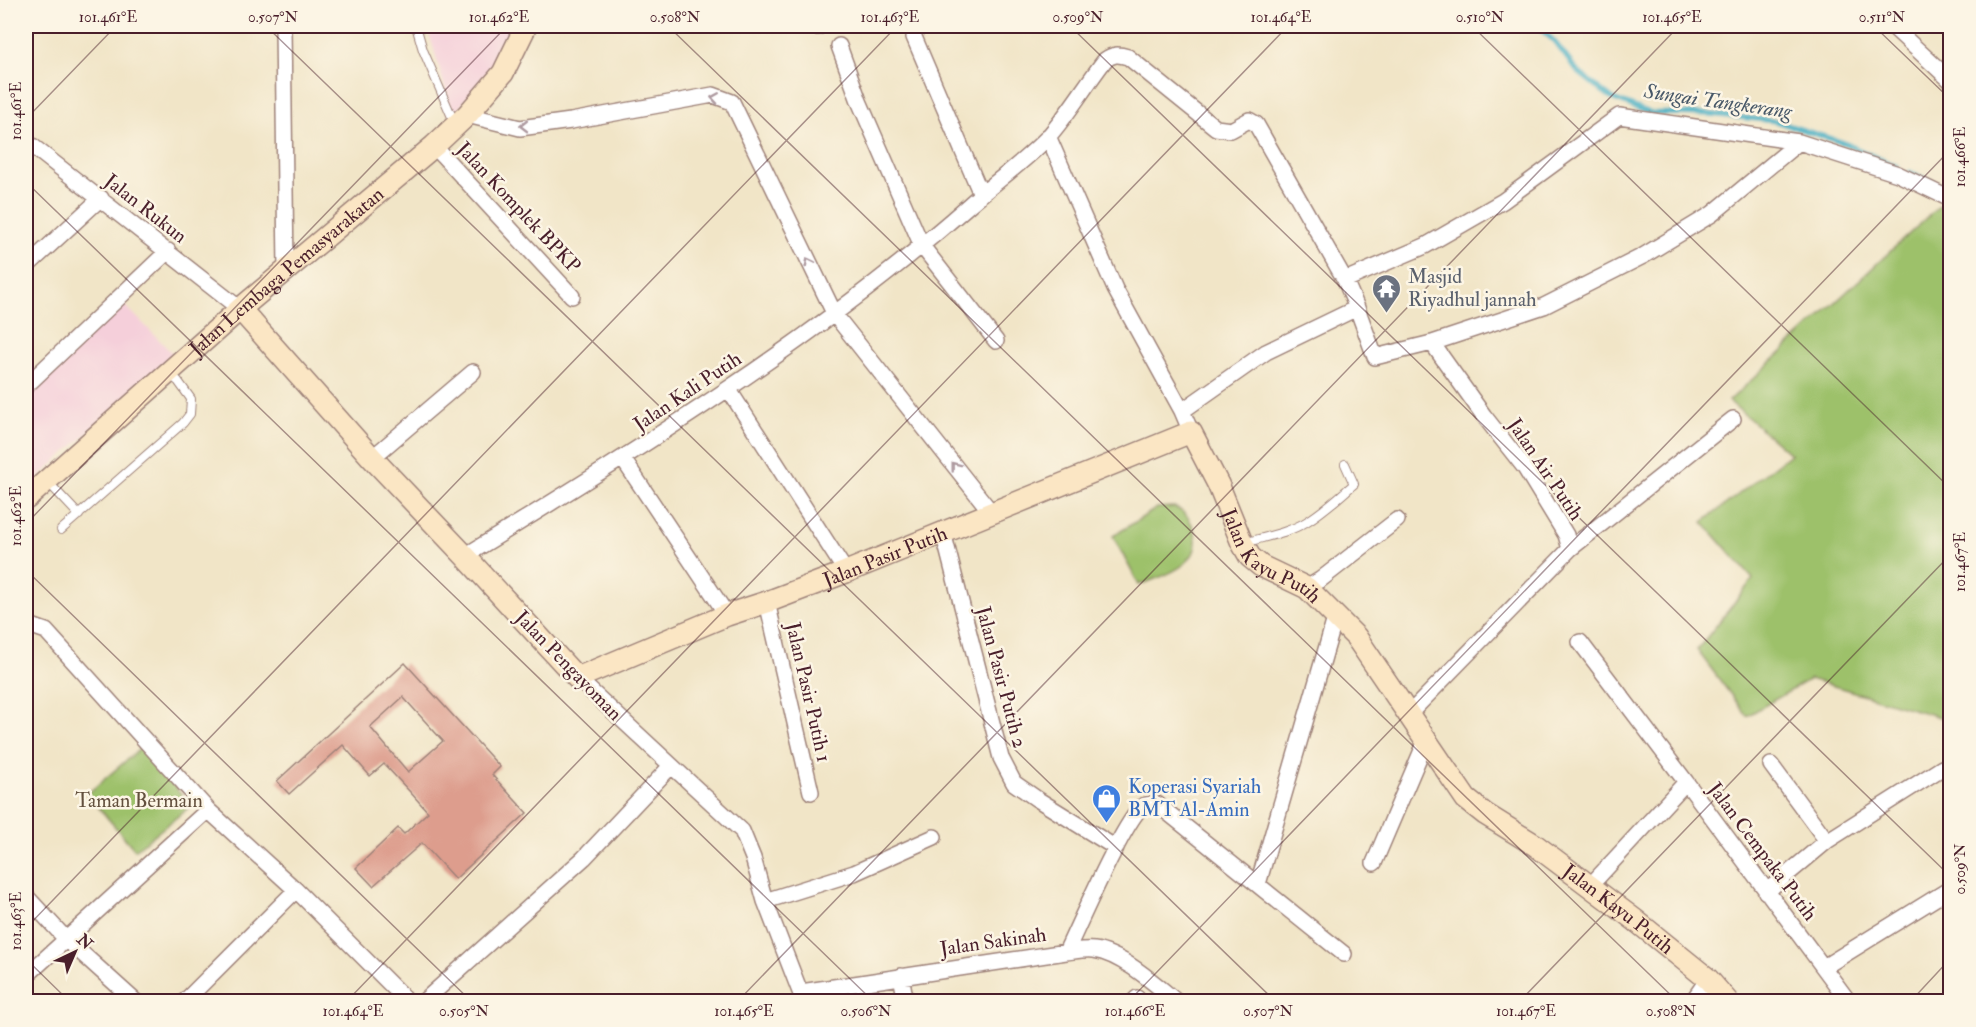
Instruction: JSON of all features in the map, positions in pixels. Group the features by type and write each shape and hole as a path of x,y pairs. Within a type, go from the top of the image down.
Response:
{"street":[{"path":"283,26 286,270"},
{"name":"Jalan Lembaga Pemasyarakatan","path":"26,499 240,309 462,120 502,73 526,26"},
{"path":"1892,26 1950,80"},
{"path":"914,37 981,194"},
{"path":"839,46 859,101 922,246 996,340"},
{"path":"922,246 1048,136 1105,60 1117,54 1128,57 1216,128 1231,130 1249,120 1256,124 1345,280 1375,357 1432,343 1544,306 1643,256 1712,214 1799,142"},
{"path":"462,120 520,128 713,95 732,102 835,315 991,512"},
{"path":"1345,280 1425,246 1503,201 1619,116 1799,142 1898,174 1950,199"},
{"name":"Jalan Kayu Putih","path":"1048,136 1115,288 1182,411 1218,484 1250,557 1261,566 1307,588 1356,637 1466,799 1485,814 1535,845 1635,920 1708,979 1728,1002"},
{"name":"Jalan Rukun","path":"26,141 240,309"},
{"name":"Jalan Komplek BPKP","path":"434,146 572,296"},
{"path":"26,267 101,198"},
{"name":"Jalan Kali Putih","path":"465,556 623,459 729,390 835,315 922,246"},
{"path":"26,386 168,251"},
{"path":"1182,411 1266,352 1357,308"},
{"name":"Jalan Pengayoman","path":"240,309 372,458 577,678 742,831 753,858 765,901 803,997"},
{"name":"Jalan Air Putih","path":"1408,714 1570,549 1566,535 1525,468 1484,416 1432,343"},
{"path":"372,458 473,372"},
{"path":"729,390 846,572"},
{"path":"1570,549 1733,419"},
{"name":"Jalan Pasir Putih","path":"577,678 727,615 846,572 1191,432"},
{"path":"623,459 727,615"},
{"path":"1307,588 1397,520"},
{"name":"Jalan Pasir Putih 2","path":"943,532 1001,758 1014,783 1116,848"},
{"name":"Jalan Pasir Putih 1","path":"767,602 811,792"},
{"path":"1258,884 1335,615"},
{"path":"26,624 46,631 208,810 296,890 408,1002"},
{"path":"1580,642 1686,782"},
{"path":"1374,863 1426,741"},
{"path":"1771,765 1827,841"},
{"path":"423,1002 584,858 671,766"},
{"path":"1766,892 1827,841 1942,768 1950,766"},
{"name":"Jalan Cempaka Putih","path":"1589,887 1686,782 1849,1002"},
{"path":"1066,952 1135,814 1144,805 1157,804 1344,954"},
{"path":"26,976 208,810"},
{"path":"765,901 854,873 934,837"},
{"path":"1824,967 1950,889"},
{"path":"184,1002 296,890"},
{"path":"26,896 65,938 136,1002"},
{"name":"Jalan Sakinah","path":"803,997 901,976 1092,950 1110,954 1150,980 1177,1002"},
{"path":"901,976 906,1002"},
{"path":"1692,1002 1708,979"}],"lane":[{"path":"416,26 423,50 462,120"},
{"path":"61,530 183,423 190,414 191,399 188,392 168,373"},
{"path":"1242,543 1305,522 1340,496 1354,484 1345,464"},
{"path":"46,480 79,515"}],"shaded area":[{"path":"427,26 518,26 513,39 453,116"},
{"path":"121,301 175,356 26,488 26,390"}],"green space":[{"path":"1950,196 1950,720 1810,679 1747,716 1697,650 1753,579 1703,522 1790,454 1729,401"},
{"path":"1174,507 1184,513 1194,530 1196,542 1194,552 1180,567 1170,573 1139,585 1113,536 1157,508"},
{"name":"Taman Bermain","path":"142,747 191,806 135,850 87,794"}],"building":[{"path":"405,663 500,767 492,775 527,813 455,879 422,843 373,886 356,868 398,828 404,834 428,812 411,793 384,764 370,776 343,745 289,794 277,781","holes":["403,697 443,741 408,772 370,727"]}],"waterway":[{"name":"Sungai Tangkerang","path":"1537,26 1554,41 1577,71 1611,98 1650,113 1708,114 1775,121 1844,143 1896,166"},
{"name":"Sungai Tangkerang","path":"1910,172 1950,190"}],"place":[{"name":"Masjid Riyadhul jannah","path":"1387,314"},
{"name":"Koperasi Syariah BMT Al-Amin","path":"1107,824"}]}
